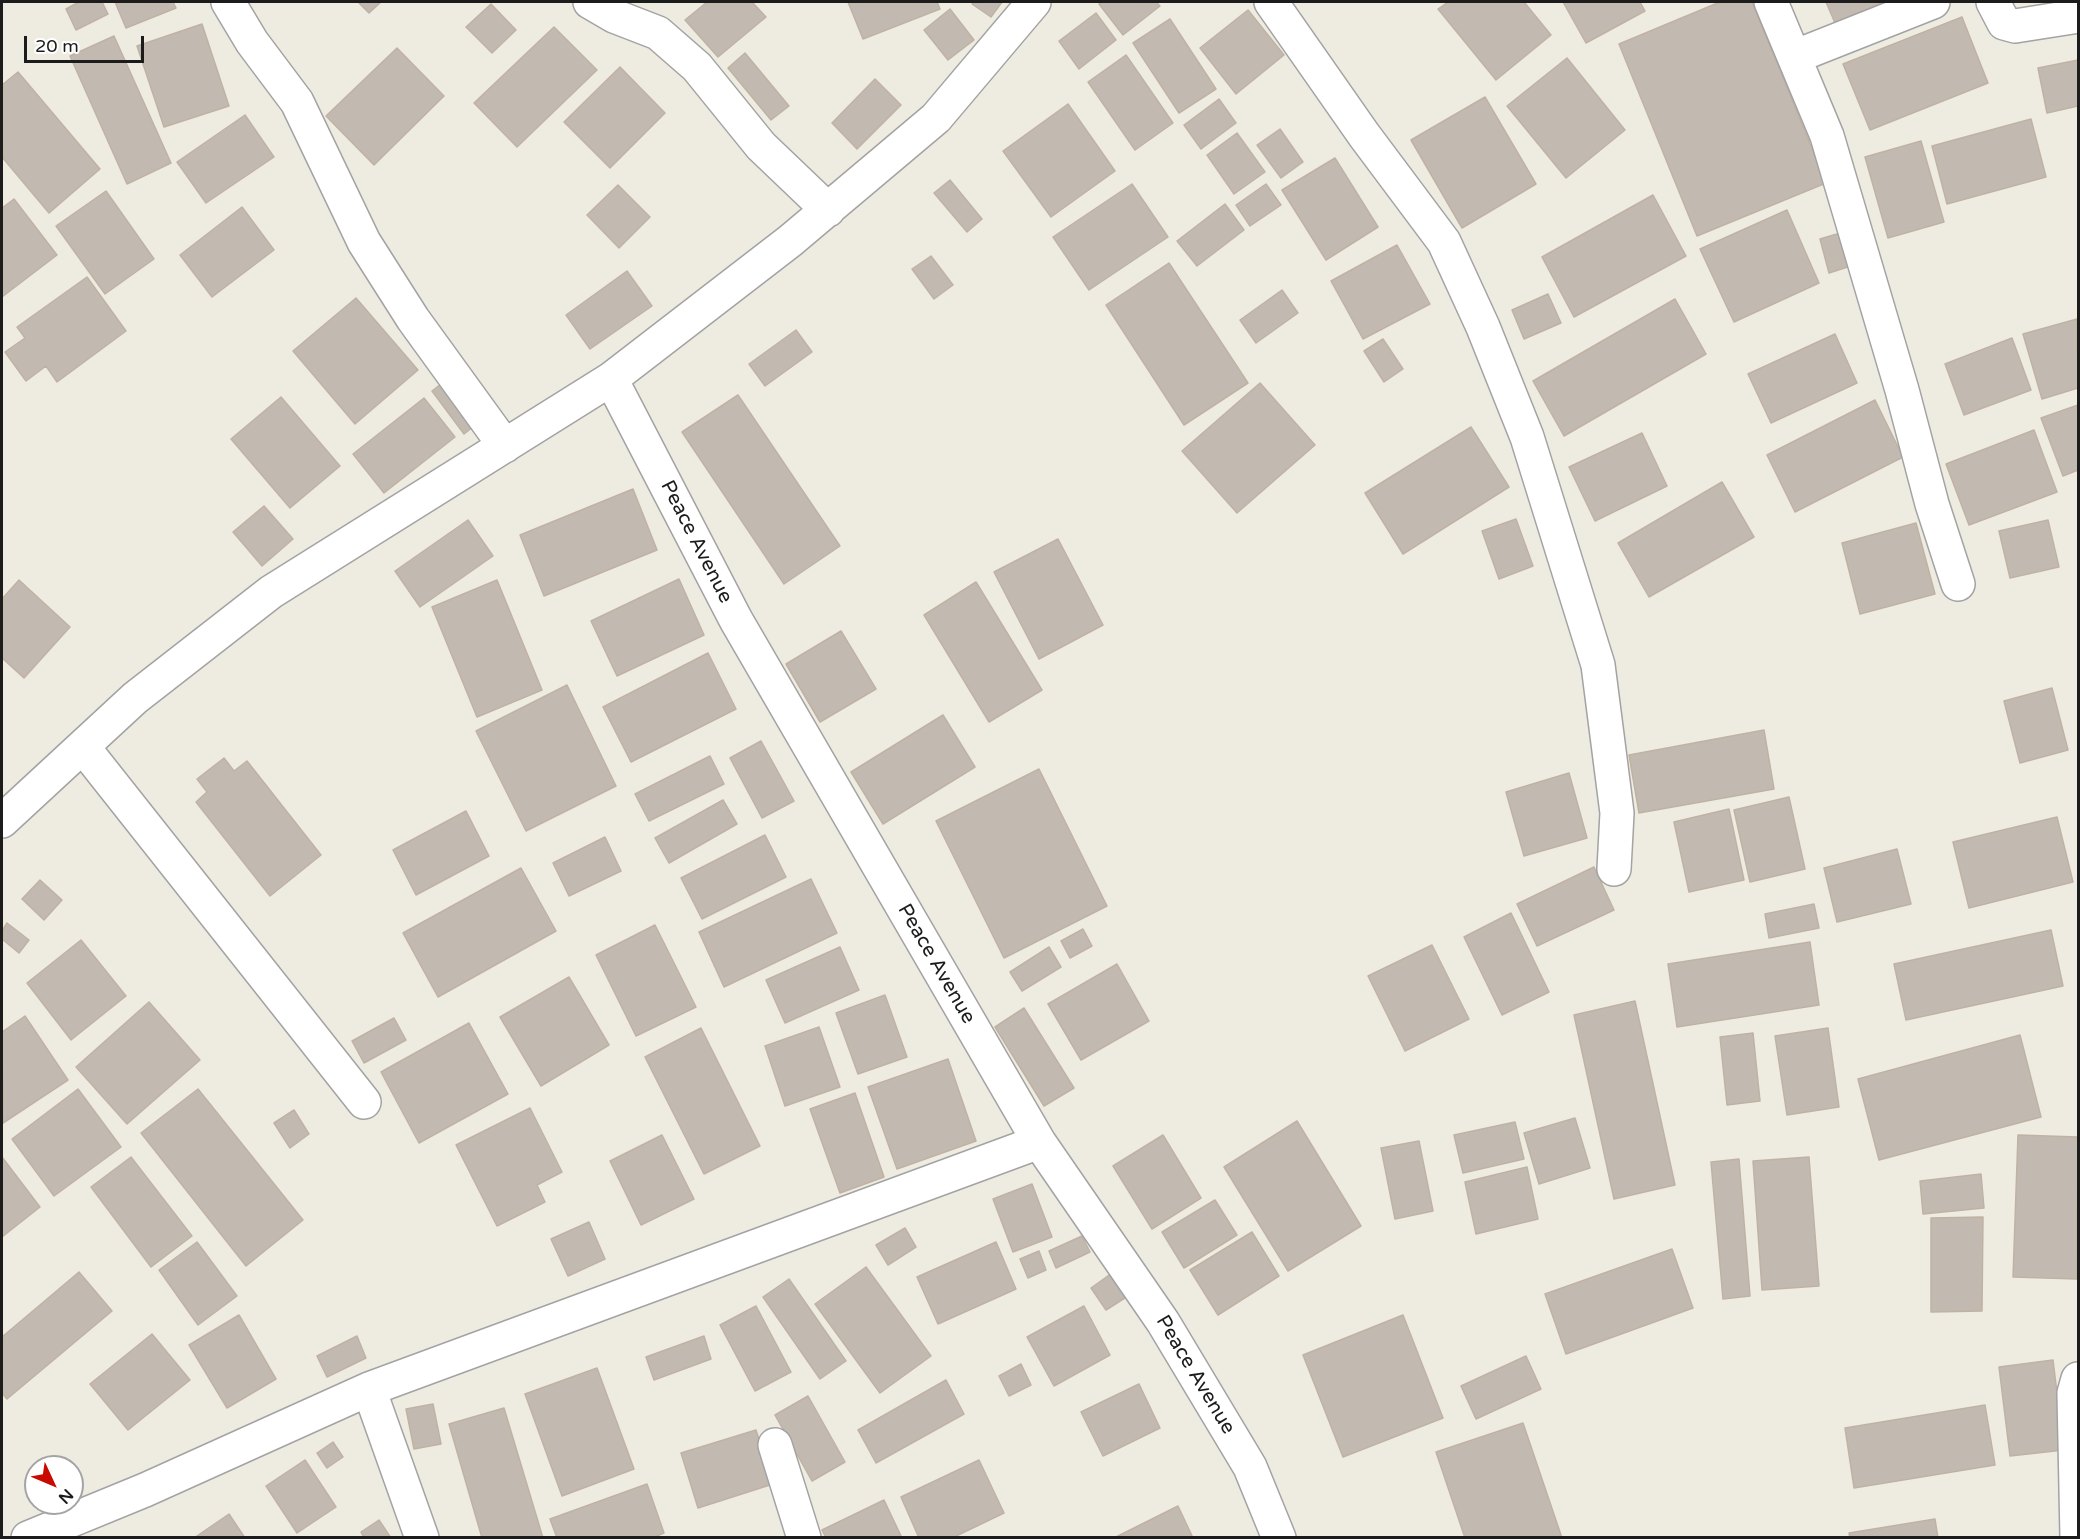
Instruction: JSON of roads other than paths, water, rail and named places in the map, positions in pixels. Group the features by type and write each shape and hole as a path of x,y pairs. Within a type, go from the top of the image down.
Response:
{"street":[{"path":"228,2 252,42 297,102 364,242 413,319 505,446"},
{"path":"590,2 614,16 658,33 697,67 761,146 828,210"},
{"path":"2,821 135,698 271,592 611,379 828,210 936,118 1034,2"},
{"path":"1271,2 1364,135 1444,242 1483,327 1527,437 1598,665 1617,813 1614,869"},
{"path":"1771,2 1827,136 1902,390 1932,504 1958,584"},
{"path":"1794,57 1933,2"},
{"path":"1994,2 2004,23 2015,26 2079,16"},
{"name":"Peace Avenue","path":"611,379 736,620 1040,1142 1163,1322 1250,1467 1279,1538"},
{"path":"83,747 364,1102"},
{"path":"28,1538 145,1490 369,1389 1040,1142"},
{"path":"2078,1538 2074,1393 2079,1379"},
{"path":"369,1389 422,1538"},
{"path":"775,1445 804,1538"}]}
